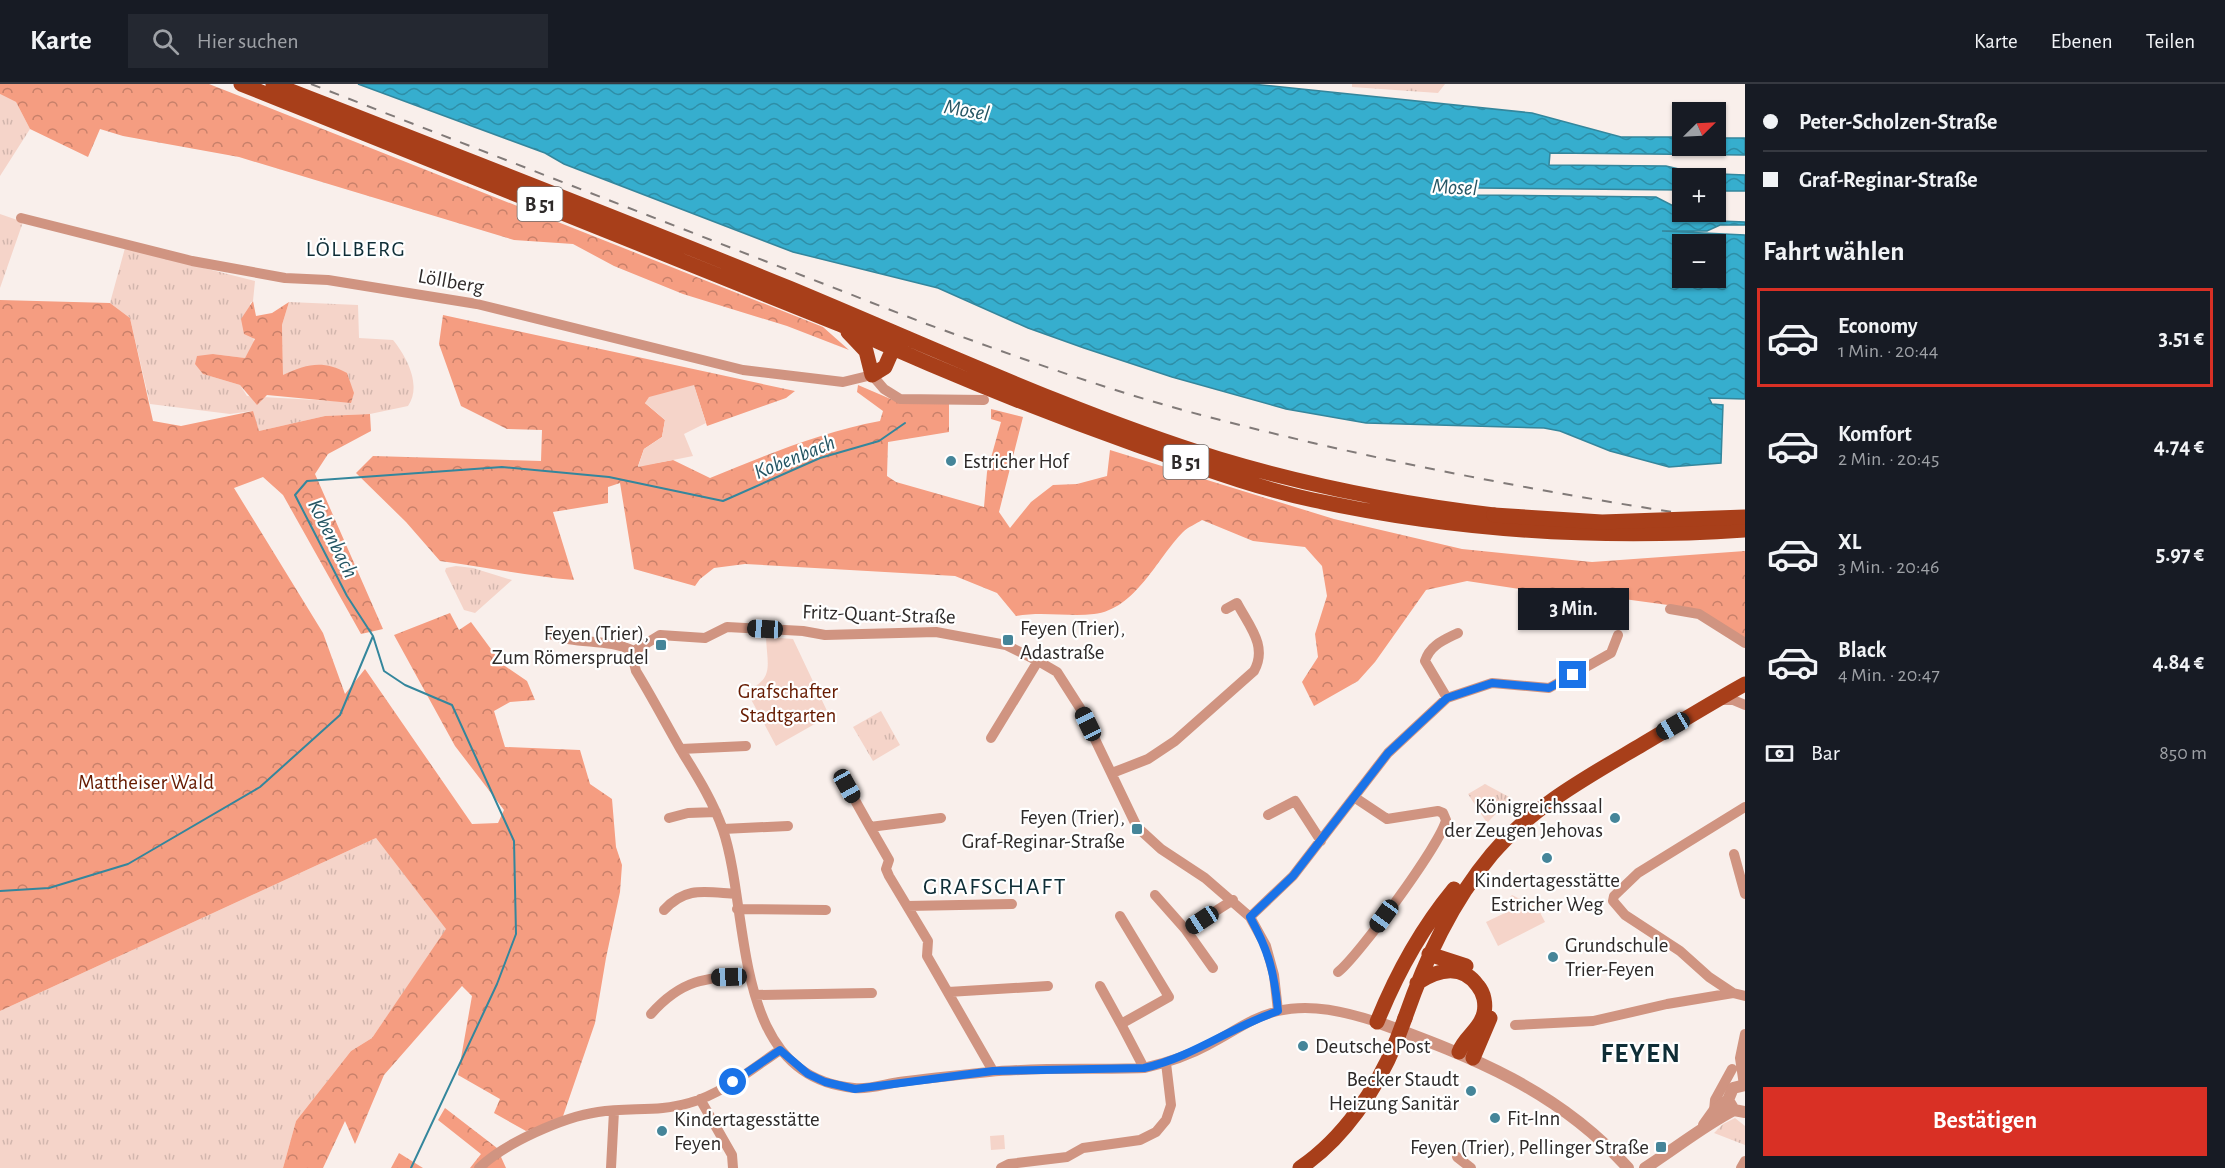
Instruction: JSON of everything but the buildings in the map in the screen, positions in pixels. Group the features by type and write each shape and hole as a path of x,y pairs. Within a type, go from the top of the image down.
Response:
{"main road":[{"name":"B 51","path":"241,84 839,324 889,348 1077,423 1216,473 1311,499 1394,515 1626,535 1745,530"},
{"name":"B 51","path":"273,84 691,248 1044,394 1218,458 1314,485 1493,522 1602,522 1745,517"},
{"path":"839,324 862,346 872,372"},
{"path":"872,372 898,335"},
{"path":"1300,1168 1327,1145 1358,1111 1375,1086 1396,1042 1429,954 1448,915 1493,853 1525,822 1561,793 1745,684"},
{"path":"1377,1022 1401,969 1434,916 1475,865 1493,853"},
{"path":"1429,954 1473,970 1481,976 1491,994 1490,1018 1466,1055"},
{"path":"1417,983 1436,973 1452,971 1467,975 1481,990 1485,1005 1482,1018 1466,1055"}],"street":[{"name":"Löllberg","path":"21,218 192,261 285,278 328,280 477,304 743,370 828,381 872,372"},
{"path":"872,372 884,390 900,399 984,400"},
{"path":"1112,773 1148,759 1175,741 1254,671 1261,659 1259,642 1237,603 1226,609"},
{"path":"1670,609 1699,614 1745,643"},
{"name":"Fritz-Quant-Straße","path":"634,651 660,635 705,638 727,627 803,631 825,635 936,632 1006,645 1038,661 1057,672 1080,708 1137,827 1161,849 1233,900 1250,917 1266,946 1274,975 1278,1011"},
{"path":"1447,698 1425,661 1428,651 1458,633"},
{"path":"550,634 566,640 619,645 634,651 636,671 716,812 723,829 732,861 748,976 755,995 780,1050 808,1074 825,1082 855,1089 993,1071 1144,1068 1166,1063 1208,1046 1253,1020 1278,1011 1330,1010 1377,1022 1466,1055 1530,1087 1562,1108 1628,1168"},
{"path":"1250,917 1293,876 1402,738 1447,698 1492,683 1549,688 1611,653 1618,635"},
{"path":"991,738 1038,661"},
{"path":"1717,700 1733,700 1745,705"},
{"path":"681,749 746,746"},
{"path":"847,786 889,860 886,869 889,876 928,941 927,956 993,1071"},
{"path":"1338,972 1358,953 1418,869 1446,820 1443,813 1438,811 1387,819 1354,797"},
{"path":"1268,815 1296,801 1321,841"},
{"path":"1745,807 1638,873 1620,890 1613,901 1625,915 1680,951 1709,977 1733,993 1745,996"},
{"path":"669,818 688,813 716,812"},
{"path":"870,827 941,818"},
{"path":"723,829 788,826"},
{"path":"1734,854 1745,894"},
{"path":"664,910 676,897 683,894 699,891 735,894"},
{"path":"1155,895 1186,930 1214,968"},
{"path":"1186,930 1233,900"},
{"path":"907,906 1012,904"},
{"path":"737,909 826,910"},
{"path":"1120,916 1169,998 1121,1024"},
{"path":"651,1014 664,999 702,978 748,976"},
{"path":"1706,997 1710,989 1709,977"},
{"path":"948,992 1048,986"},
{"path":"1100,986 1144,1068"},
{"path":"755,995 872,993"},
{"path":"1515,1025 1593,1021 1733,993"},
{"path":"1739,1101 1742,1047 1745,1034"},
{"path":"1704,1126 1714,1111 1715,1100 1742,1047"},
{"path":"479,1168 512,1145 561,1122 586,1114 672,1107 700,1099 733,1082 780,1050"},
{"path":"1001,1168 1009,1164 1067,1157 1083,1148 1140,1140 1156,1132 1166,1120 1171,1105 1166,1063"},
{"path":"1732,1068 1739,1101"},
{"path":"700,1099 732,1155 733,1168"},
{"path":"1714,1111 1739,1101"},
{"path":"1645,1168 1679,1147 1739,1101"},
{"path":"610,1168 614,1111"},
{"path":"1457,1157 1471,1168"},
{"path":"1741,1168 1745,1161"}],"green space":[{"path":"0,84 209,84 823,327 849,350 787,326 683,294 614,266 573,244 514,240 239,157 123,136 100,129 88,157 30,129 16,102 0,94"},
{"path":"1352,84 1445,84 1438,93 1352,87"},
{"path":"0,94 16,102 30,129 0,176"},
{"path":"0,214 23,222 0,288"},
{"path":"125,248 255,281 253,301 250,303 254,343 245,358 213,354 203,374 240,385 247,396 351,402 283,375 282,325 289,302 358,305 359,338 393,340 408,363 414,390 408,406 370,414 325,416 259,431 252,411 230,414 150,404 130,318 110,303"},
{"name":"Mattheiser Wald","path":"0,300 110,303 130,318 153,421 181,426 253,411 259,431 325,416 370,414 371,431 328,454 315,474 383,629 361,634 283,495 263,477 234,488 323,633 345,694 365,669 472,824 498,823 504,810 455,746 394,635 450,613 459,630 471,622 502,664 527,681 535,700 510,702 494,711 505,747 580,750 590,784 612,799 616,847 622,865 620,892 595,1023 561,1122 526,1131 494,1113 500,1099 458,1075 472,996 462,986 384,1075 355,1144 345,1121 323,1168 283,1168 296,1121 351,1051 372,1038 446,929 376,838 0,1011"},
{"path":"253,301 256,316 272,313 289,302 282,325 283,375 315,365 338,369 347,373 354,393 351,403 267,395 257,405 240,385 203,374 195,364 197,356 213,354 245,358 255,339 244,334 241,319"},
{"path":"443,315 795,391 786,398 707,426 694,386 645,403 665,420 662,437 644,449 638,466 673,460 710,478 815,438 880,421 883,411 857,392 858,385 900,403 949,404 949,432 888,442 887,476 896,482 984,507 987,472 1001,422 991,419 991,409 1023,417 999,512 1010,528 1031,502 1053,485 1077,484 1107,476 1110,450 1334,519 1462,549 1592,562 1745,551 1745,639 1668,605 1587,594 1586,599 1467,581 1426,590 1375,662 1358,681 1314,706 1302,682 1318,657 1315,634 1327,596 1322,566 1305,547 1253,541 1202,520 1183,532 1134,593 1122,603 1109,610 1084,615 1016,616 997,593 955,576 745,564 714,568 695,586 634,569 620,483 608,487 608,503 553,512 574,580 440,561 406,522 356,473 373,456 541,461 542,430 507,429 461,406 439,344"},
{"path":"694,385 706,423 684,434 693,456 638,467 644,449 662,437 665,420 645,403 649,397"},
{"path":"456,566 473,568 512,580 475,613 464,610 445,571 446,568"},
{"name":"Grafschafter Stadtgarten","path":"766,637 793,639 828,713 820,721 776,746 746,690 762,681 765,676 768,663"},
{"path":"881,711 900,745 873,761 853,727"},
{"path":"1485,784 1511,798 1487,823 1468,794"},
{"path":"376,838 447,929 372,1038 351,1051 296,1121 283,1168 0,1168 0,1011"},
{"path":"1512,895 1520,899 1522,904 1533,899 1545,922 1498,946 1486,922 1507,912 1503,904"},
{"path":"445,1108 497,1148 506,1168 470,1168 481,1154 438,1120"},
{"path":"1735,1118 1745,1126 1745,1145 1714,1133 1723,1124"},
{"path":"1004,1135 1005,1149 991,1150 990,1136"},
{"path":"399,1153 423,1168 391,1168"}],"water":[{"name":"Mosel","path":"358,84 1252,84 1532,113 1621,137 1672,137 1672,154 1550,153 1549,165 1666,166 1675,168 1672,168 1672,190 1473,188 1472,193 1477,195 1656,197 1672,205 1672,222 1745,222 1745,225 1720,225 1707,231 1662,231 1724,234 1672,234 1672,288 1726,288 1726,234 1745,235 1745,399 1709,398 1712,404 1723,405 1721,463 1669,467 1610,451 1560,431 1544,428 1366,423 1286,409 1172,377 1084,348 1028,328 938,288 793,252 564,164 545,153"},
{"path":"1726,138 1745,138 1745,155 1726,155"},
{"path":"1726,174 1745,175 1745,191 1726,191"}],"waterway":[{"name":"Kobenbach","path":"0,891 49,888 128,864 260,787 340,715 373,636 347,596 295,495 307,481 502,467 609,477 723,501 820,458 879,441 905,423"},
{"path":"373,636 384,671 405,685 452,705 514,841 516,934 497,984 411,1168"}],"railway":[{"path":"311,84 924,323 1123,392 1258,430 1397,462 1536,489 1745,523"}],"place":[{"name":"Estricher Hof","path":"951,461"},
{"name":"Feyen (Trier), Adastraße","path":"1008,640"},
{"name":"Feyen (Trier), Zum Römersprudel","path":"661,645"},
{"name":"Königreichssaal der Zeugen Jehovas","path":"1615,818"},
{"name":"Feyen (Trier), Graf-Reginar-Straße","path":"1137,829"},
{"name":"Kindertagesstätte Estricher Weg","path":"1547,858"},
{"name":"Grundschule Trier-Feyen","path":"1553,957"},
{"name":"Deutsche Post","path":"1303,1046"},
{"name":"Becker Staudt Heizung Sanitär","path":"1471,1091"},
{"name":"Fit-Inn","path":"1495,1118"},
{"name":"Kindertagesstätte Feyen","path":"662,1131"},
{"name":"Feyen (Trier), Pellinger Straße","path":"1661,1147"}],"district":[{"name":"LÖLLBERG","path":"356,248"},
{"name":"GRAFSCHAFT","path":"995,886"},
{"name":"FEYEN","path":"1641,1053"}],"route":[{"path":"733,1082 780,1050 808,1074 825,1082 855,1089 925,1078 993,1071 1144,1068 1166,1063 1208,1046 1253,1020 1278,1011 1274,975 1266,946 1250,917 1293,876 1388,753 1409,730 1447,698 1468,689 1492,683 1514,683 1549,688 1573,675"}]}
